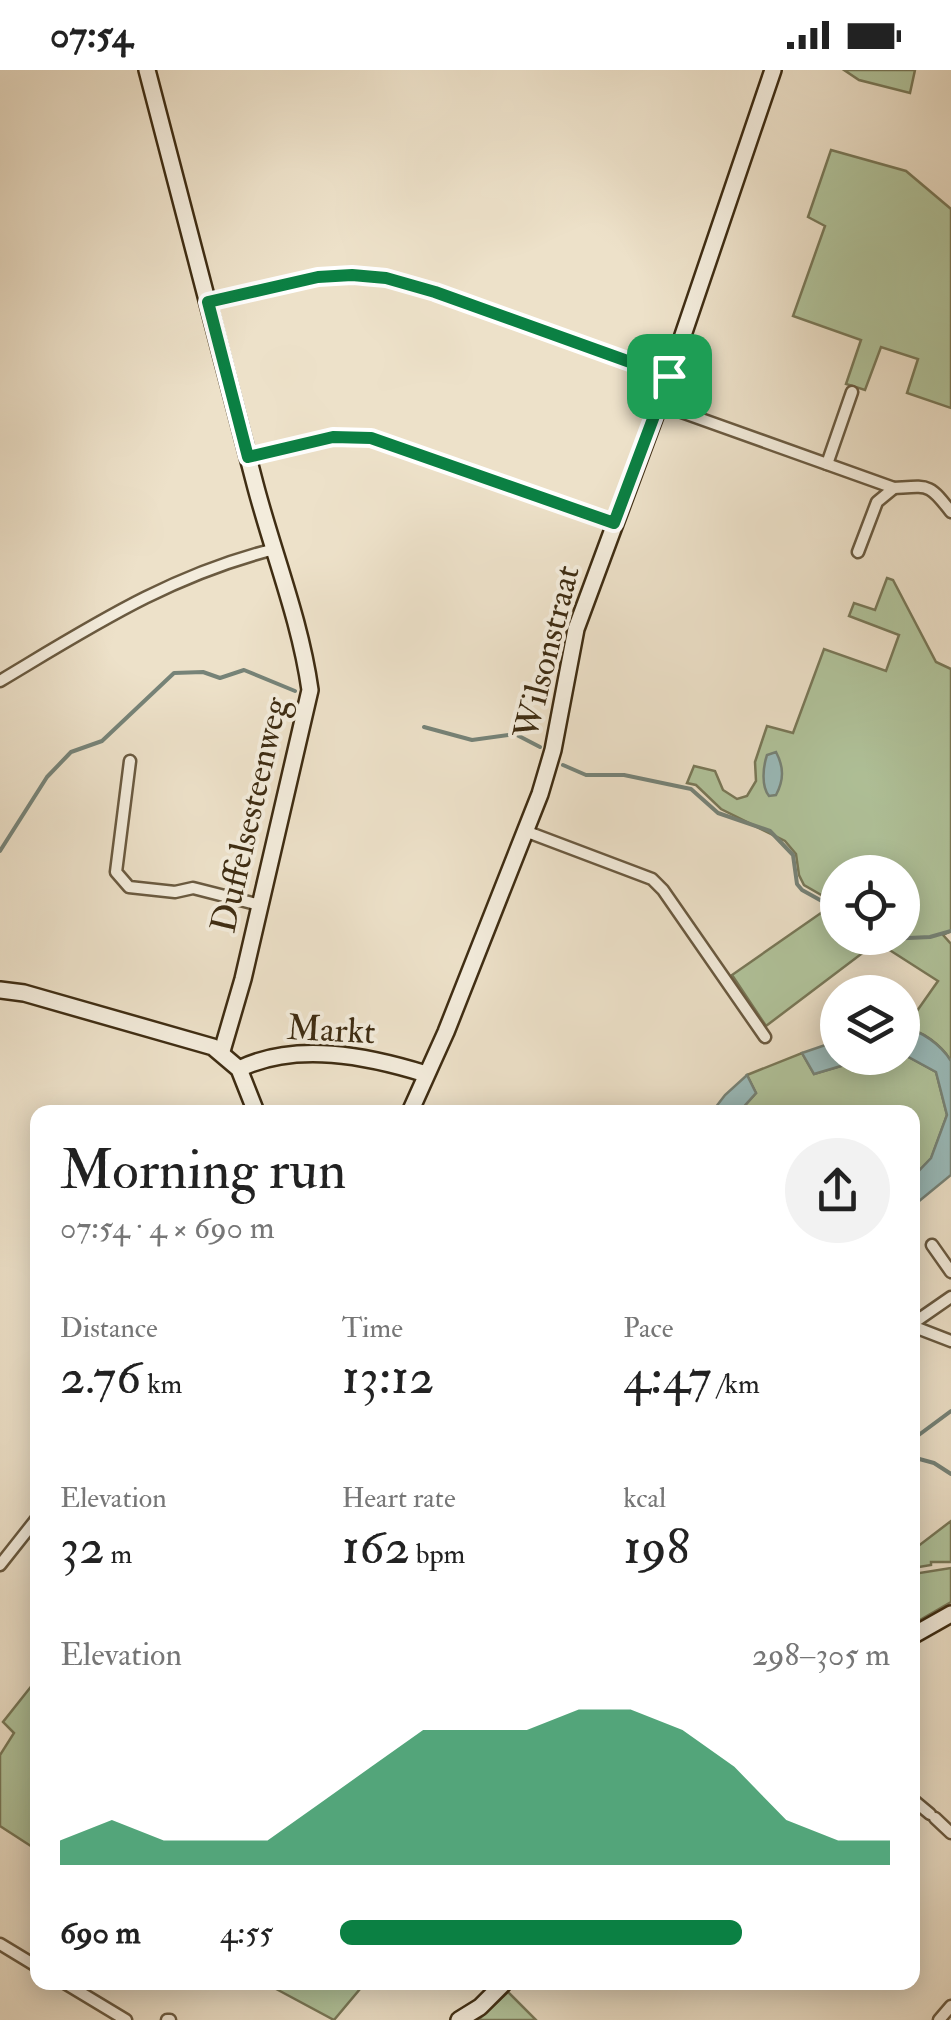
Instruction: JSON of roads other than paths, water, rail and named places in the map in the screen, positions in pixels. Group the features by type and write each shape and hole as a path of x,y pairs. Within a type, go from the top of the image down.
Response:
{"street":[{"name":"Duffelsesteenweg","path":"147,70 248,457 306,660 310,690 222,1051"},
{"name":"Wilsonstraat","path":"426,1074 525,830 553,750 576,629 669,376 773,70"},
{"path":"208,302 318,277 386,278 669,376"},
{"path":"827,464 852,392"},
{"path":"659,404 894,488 926,485 935,490 951,512"},
{"path":"248,457 333,437 371,438 614,523"},
{"path":"858,552 877,502 894,488"},
{"path":"0,680 165,586 203,569 275,548"},
{"path":"130,761 116,872 121,882 129,887 175,892 193,888 260,904"},
{"path":"525,830 652,879 664,890 765,1037"},
{"path":"0,990 222,1051 239,1068"},
{"name":"Markt","path":"253,1105 239,1068 267,1058 296,1054 391,1063 426,1074"},
{"path":"413,1105 426,1074"},
{"path":"932,1244 951,1272"},
{"path":"920,1319 950,1298"},
{"path":"920,1328 951,1341"},
{"path":"0,1565 30,1526"},
{"path":"920,1631 951,1614"},
{"path":"920,1806 951,1833"},
{"path":"0,1944 30,1962"},
{"path":"76,1990 126,2020"},
{"path":"459,2020 497,1990"},
{"path":"939,2020 951,2006"}],"water":[{"path":"776,752 782,779 776,795 769,796 764,765 767,755"},
{"path":"920,1034 942,1049 951,1061 951,1175 920,1200 920,1170 931,1158 947,1115 936,1072 920,1063"},
{"path":"820,1047 820,1072 814,1074 802,1053"},
{"path":"747,1075 756,1093 745,1105 717,1105"}],"waterway":[{"path":"0,851 47,777 71,752 102,741 174,673 203,672 220,678 244,670 295,691"},
{"path":"424,727 472,740 515,734 540,747"},
{"path":"563,765 586,775 624,775 691,789 718,813 770,831 793,855 797,884 820,900"},
{"path":"920,937 951,931"},
{"path":"920,1434 951,1411"},
{"path":"920,1459 951,1474"}]}
